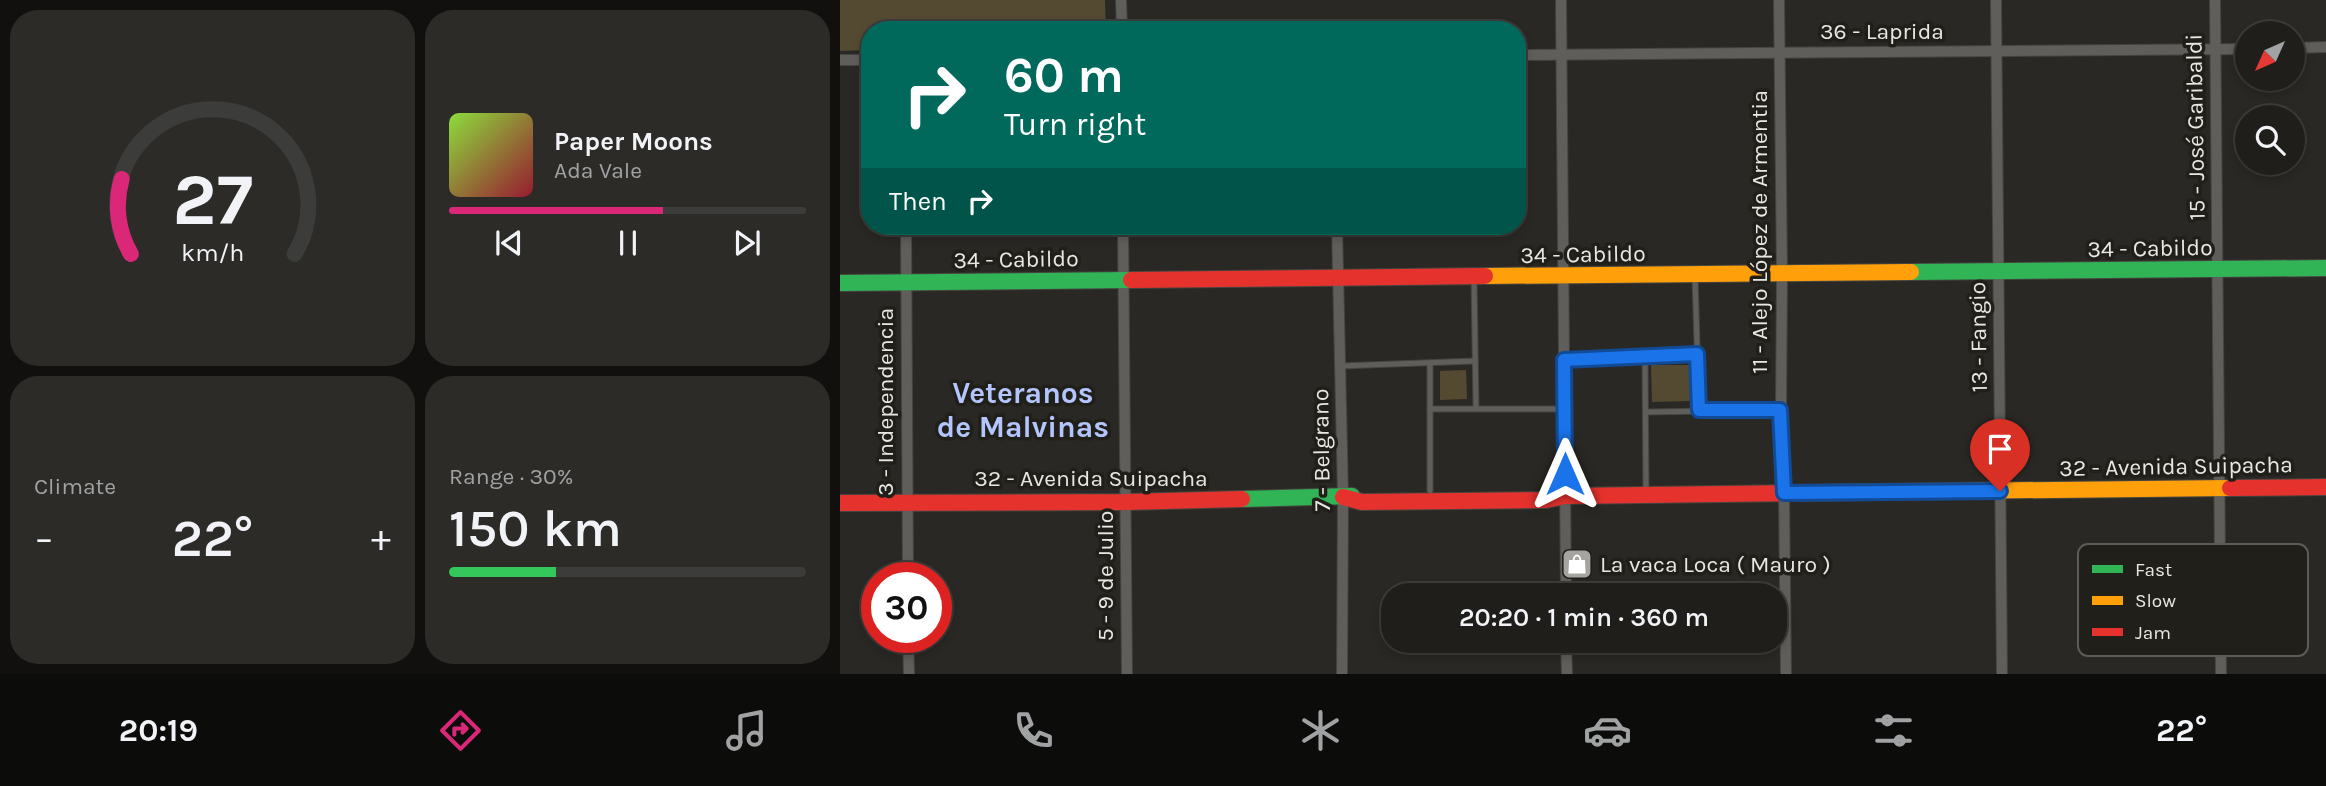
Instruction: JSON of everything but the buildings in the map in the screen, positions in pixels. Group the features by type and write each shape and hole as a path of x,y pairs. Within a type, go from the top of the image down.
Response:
{"street":[{"path":"1121,0 1122,21"},
{"path":"1561,0 1566,583"},
{"name":"11 - Alejo López de Armentia","path":"1779,0 1782,275 1780,410 1784,493 1786,674"},
{"name":"13 - Fangio","path":"1996,0 2002,674"},
{"name":"15 - José Garibaldi","path":"2215,0 2220,544"},
{"path":"2305,48 2326,47"},
{"name":"36 - Laprida","path":"1526,55 2235,48"},
{"path":"840,60 861,60"},
{"name":"3 - Independencia","path":"905,235 908,562"},
{"name":"5 - 9 de Julio","path":"1123,235 1127,674"},
{"name":"7 - Belgrano","path":"1337,235 1343,498 1342,674"},
{"name":"34 - Cabildo","path":"840,284 2326,268"},
{"name":"32 - Avenida Suipacha","path":"1343,498 1362,502 1546,500 1565,496 2326,487"},
{"name":"32 - Avenida Suipacha","path":"840,503 1343,498 1361,494 1430,491 1545,491 1565,496"},
{"path":"908,653 909,674"},
{"path":"1566,653 1567,674"},
{"name":"15 - José Garibaldi","path":"2221,656 2221,674"}],"lane":[{"path":"1695,275 1699,410"},
{"path":"1474,277 1475,408"},
{"path":"1564,360 1697,354"},
{"path":"1645,356 1646,495"},
{"path":"1340,366 1475,361"},
{"path":"1430,363 1430,491"},
{"path":"1430,409 1565,409"},
{"path":"1646,412 1780,410"}],"shaded area":[{"path":"840,0 1105,0 1106,21 861,21 861,50 840,51"},
{"path":"1651,365 1689,365 1690,401 1652,402"},
{"path":"1466,370 1467,399 1440,400 1440,371"}],"traffic: fast":[{"path":"1911,272 2326,268"},
{"path":"840,283 1131,280"},
{"path":"1242,499 1352,496"}],"traffic: slow":[{"path":"1485,276 1911,272"},
{"path":"1953,491 2230,488"}],"traffic: jam":[{"path":"1131,280 1485,276"},
{"path":"2230,488 2326,487"},
{"path":"1343,497 1362,502 1546,500 1565,496 1953,491"},
{"path":"840,503 1242,499"}],"place":[{"name":"La vaca Loca ( Mauro )","path":"1577,564"}],"district":[{"name":"Veteranos de Malvinas","path":"1023,410"}],"route":[{"path":"1565,474 1564,360 1697,354 1699,410 1780,410 1784,493 2000,491"}]}
